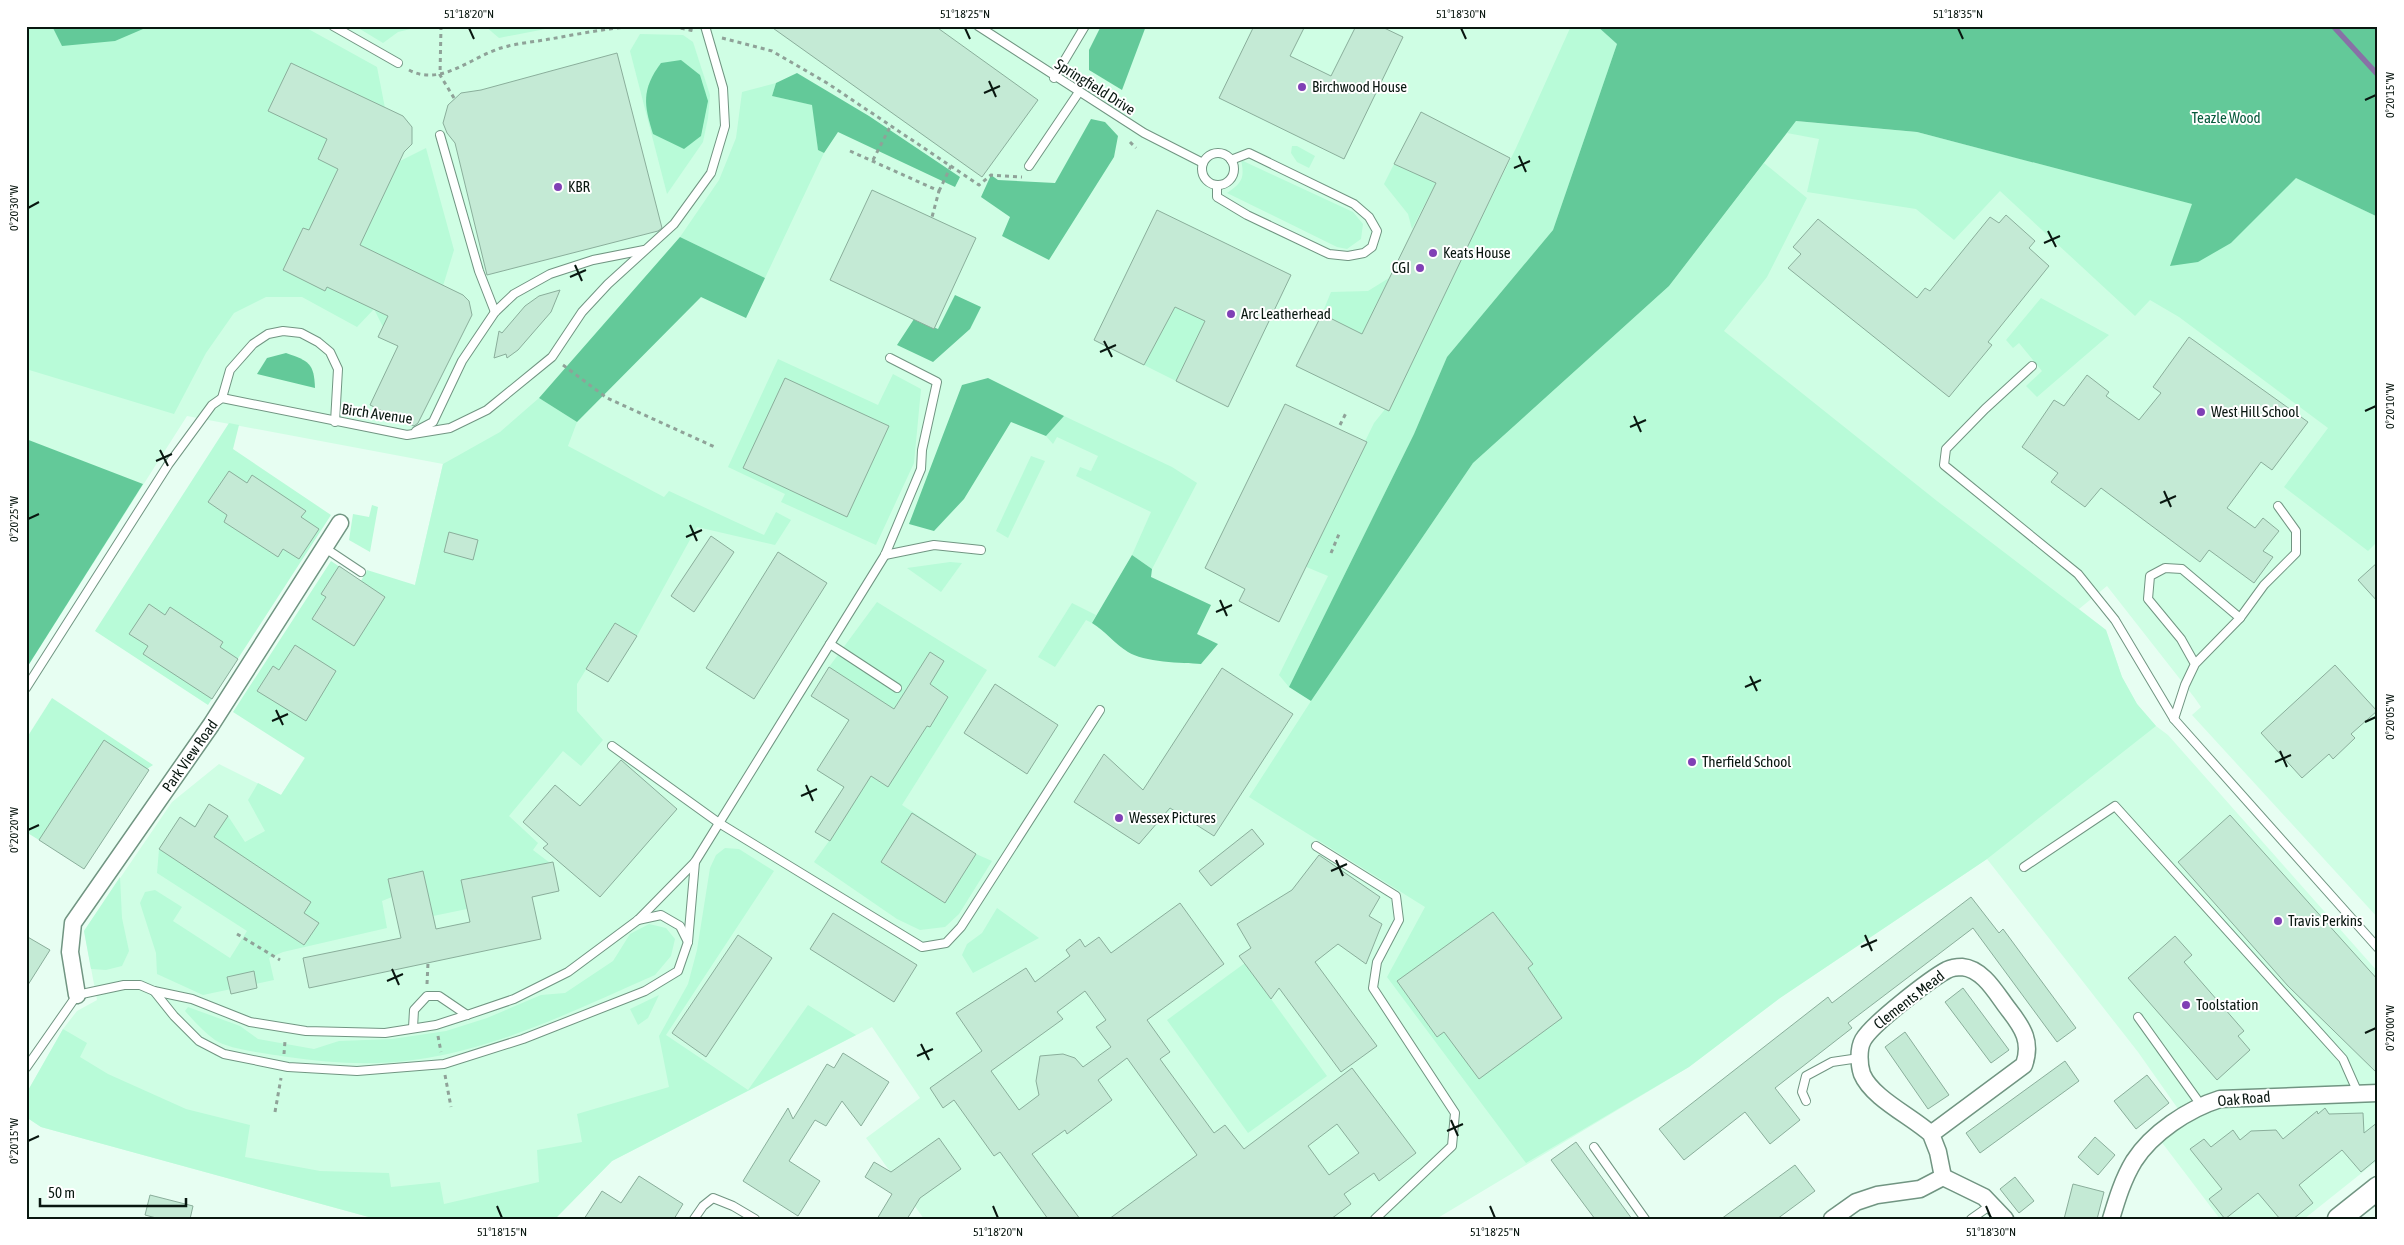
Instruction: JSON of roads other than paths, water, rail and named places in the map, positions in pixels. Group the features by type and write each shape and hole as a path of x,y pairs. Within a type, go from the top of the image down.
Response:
{"main road":[{"path":"2339,1219 2378,1188"}],"street":[{"name":"Park View Road","path":"77,995 70,952 73,923 211,725 340,523"},
{"name":"Clements Mead","path":"1860,1058 1862,1042 1870,1030 1949,969 1962,967 1984,978 2024,1030 2028,1054 2024,1065 1930,1134"},
{"path":"1860,1058 1862,1074 1873,1090 1930,1134 1938,1152 1943,1177"},
{"name":"Oak Road","path":"2111,1219 2120,1189 2134,1161 2151,1141 2201,1105 2220,1099 2358,1092 2378,1093"},
{"path":"1943,1177 1984,1197 2005,1219"},
{"path":"1832,1219 1856,1202 1877,1195 1920,1189 1943,1177"}],"lane":[{"path":"333,26 398,63"},
{"name":"Springfield Drive","path":"978,26 1054,78 1144,133 1203,163"},
{"path":"1054,78 1086,26"},
{"name":"Birch Avenue","path":"222,398 407,435 450,428 487,410 552,357 582,312 608,284 674,224 711,173 725,126 724,88 705,30"},
{"path":"1029,166 1079,92"},
{"path":"440,135 479,271 495,312"},
{"path":"1217,186 1217,197 1247,215 1329,254 1348,256 1364,253 1372,247 1376,231 1369,217 1354,204 1249,153 1231,160"},
{"path":"1211,154 1224,154 1231,160 1234,171 1233,177 1224,185 1217,186 1206,182 1202,176 1203,163 1211,154"},
{"path":"407,435 433,422 462,361 495,312 514,294 550,274 593,260 645,250"},
{"path":"26,688 168,465 212,405 222,398 230,370 253,344 268,334 283,331 301,333 318,342 330,352 338,369 335,422"},
{"path":"26,1068 77,995 124,985 140,985 154,991 192,998 250,1022 306,1031 385,1033 436,1025 514,999 568,972 638,920 695,862 885,555 921,469 922,450 937,382 890,358"},
{"path":"2032,366 1985,409 1946,449 1944,465 2078,574 2115,620 2174,719 2378,948"},
{"path":"2174,719 2195,664 2240,618 2264,585 2296,553 2296,531 2278,506"},
{"path":"885,555 934,545 981,550"},
{"path":"325,548 361,572"},
{"path":"2195,664 2181,639 2148,599 2150,576 2165,568 2182,569 2240,618"},
{"path":"830,644 897,688"},
{"path":"612,746 719,823 922,947 946,944 961,927 1100,710"},
{"path":"2024,867 2114,806 2343,1059 2358,1092"},
{"path":"1316,846 1396,896 1399,920 1377,962 1373,988 1455,1114 1452,1146 1375,1219"},
{"path":"154,991 174,1016 199,1041 224,1054 288,1067 357,1072 444,1064 523,1039 645,991 678,971 688,942 695,862"},
{"path":"638,920 662,915 680,926 688,942"},
{"path":"413,1028 414,1010 427,996 439,996 467,1015"},
{"path":"2138,1017 2201,1105"},
{"path":"1806,1101 1802,1092 1806,1076 1832,1062 1860,1058"},
{"path":"1594,1147 1645,1219"},
{"path":"694,1219 703,1206 713,1198 733,1206 754,1219"},
{"path":"1971,1219 1991,1205"}],"waterway":[{"path":"2333,26 2378,75"}],"place":[{"name":"Birchwood House","path":"1302,87"},
{"name":"KBR","path":"558,187"},
{"name":"Keats House","path":"1433,253"},
{"name":"CGI","path":"1420,268"},
{"name":"Arc Leatherhead","path":"1231,314"},
{"name":"West Hill School","path":"2201,412"},
{"name":"Therfield School","path":"1692,762"},
{"name":"Wessex Pictures","path":"1119,818"},
{"name":"Travis Perkins","path":"2278,921"},
{"name":"Toolstation","path":"2186,1005"}],"park label":[{"name":"Teazle Wood","path":"2226,118"}]}
